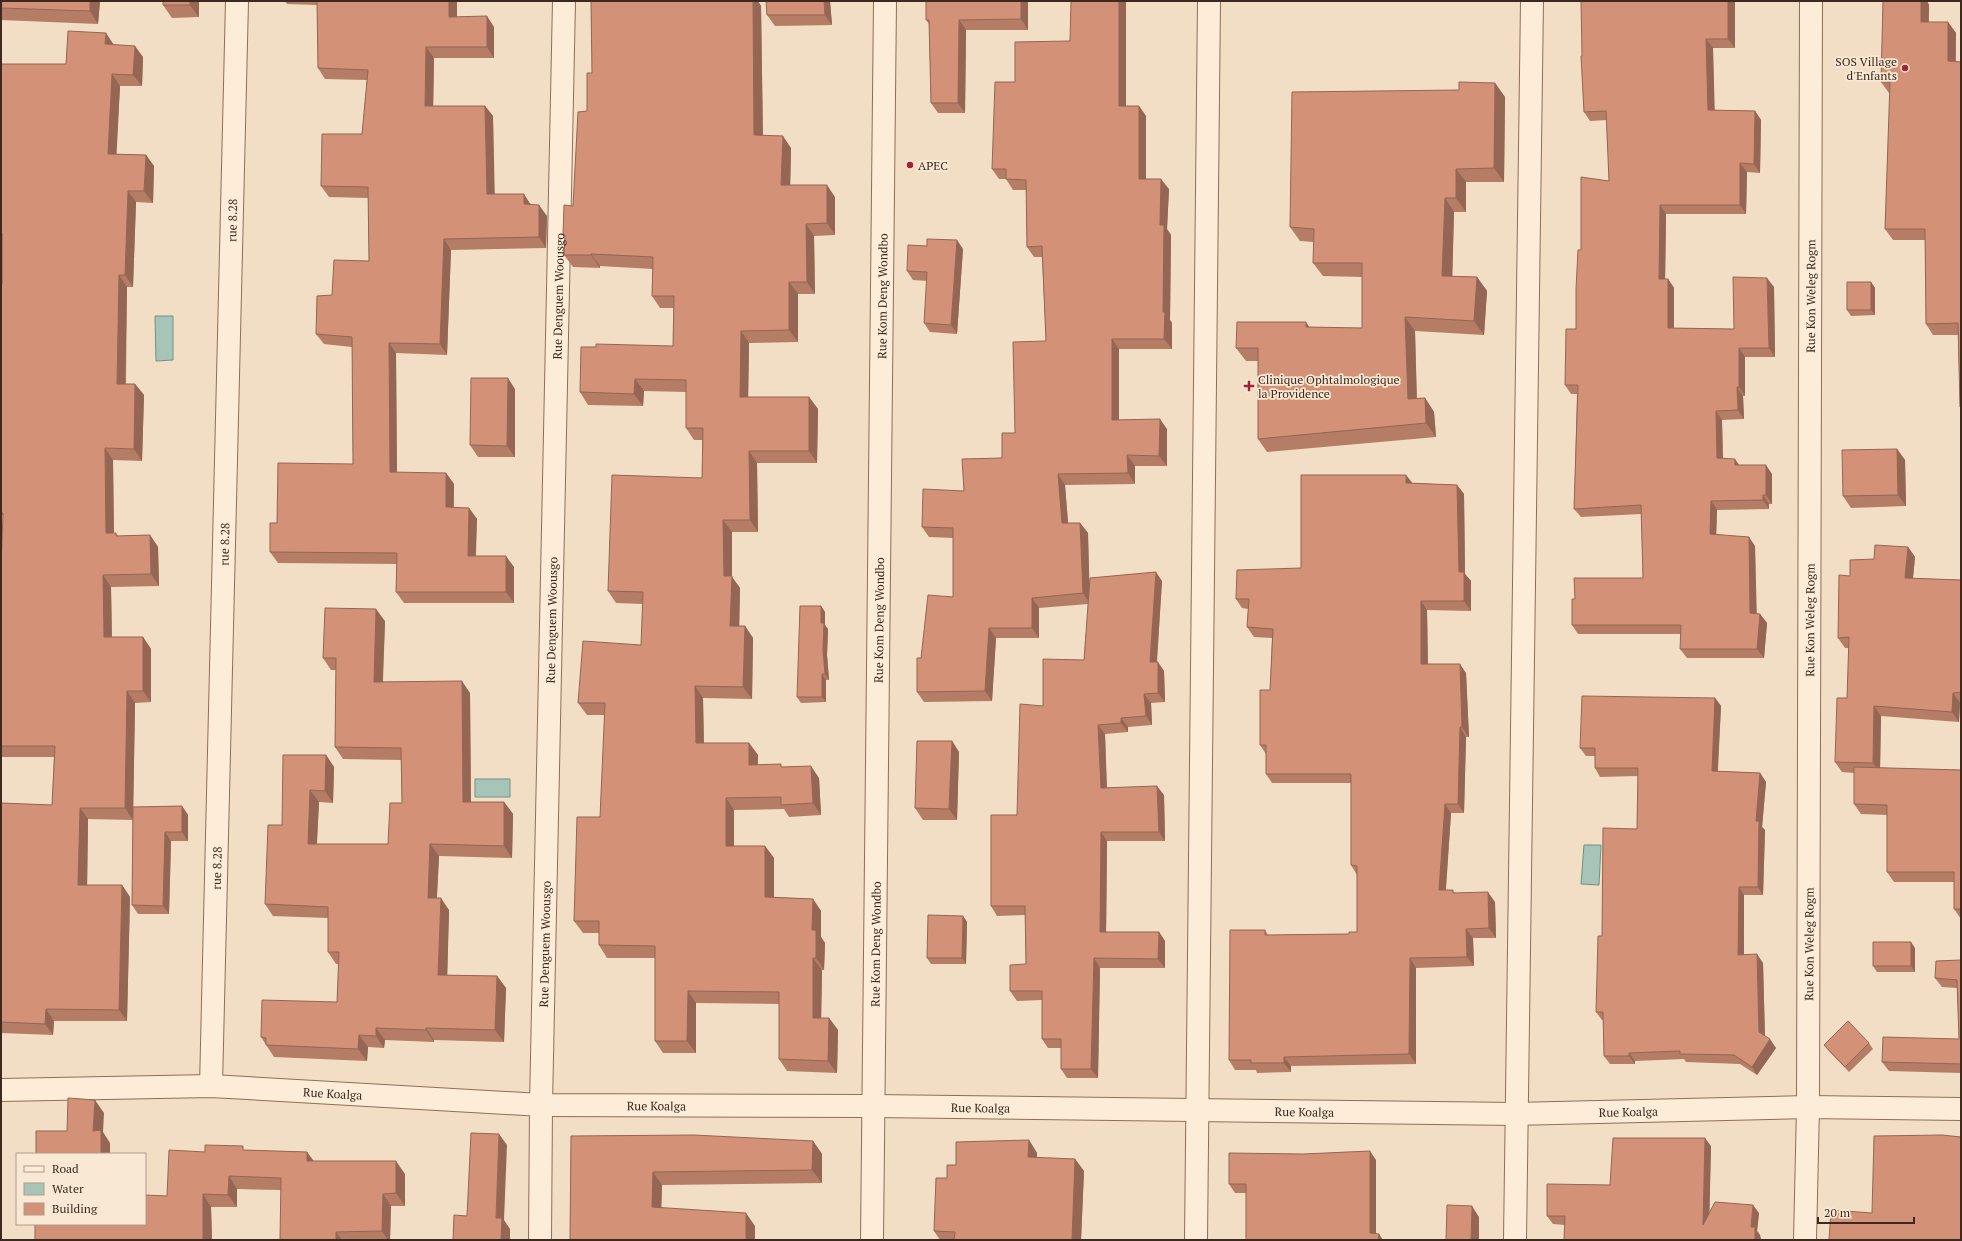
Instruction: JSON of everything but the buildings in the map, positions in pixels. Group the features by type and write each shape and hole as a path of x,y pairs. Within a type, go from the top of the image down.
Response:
{"street":[{"name":"rue 8.28","path":"211,1086 237,1"},
{"name":"Rue Denguem Woousgo","path":"540,1240 541,1105 564,1"},
{"name":"Rue Kom Deng Wondbo","path":"872,1240 885,1"},
{"path":"1196,1240 1196,1109 1209,1"},
{"path":"1515,1240 1532,1"},
{"name":"Rue Kon Weleg Rogm","path":"1805,1240 1808,1107 1811,1"},
{"name":"Rue Koalga","path":"1,1090 211,1086 541,1105 873,1106 1516,1114 1808,1107 1961,1109"}],"water":[{"path":"155,316 173,316 173,360 156,361"},
{"path":"475,779 510,779 510,797 475,797"},
{"path":"1584,845 1601,845 1599,885 1581,884"}],"place":[{"name":"SOS Village d'Enfants","path":"1905,68"},
{"name":"APEC","path":"910,165"},
{"name":"Clinique Ophtalmologique la Providence","path":"1249,386"}]}
